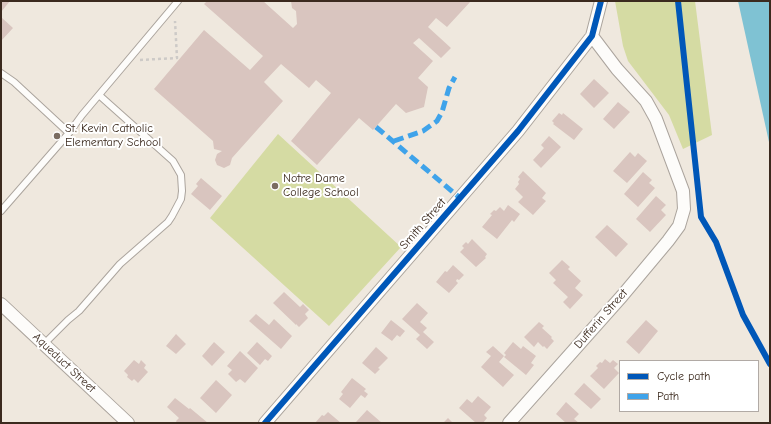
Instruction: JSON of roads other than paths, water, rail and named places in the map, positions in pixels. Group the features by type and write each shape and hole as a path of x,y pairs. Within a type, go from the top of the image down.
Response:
{"street":[{"path":"592,36 601,1"},
{"name":"Dufferin Street","path":"509,423 622,296 668,241 679,226 684,210 683,191 656,119 646,101 617,69 592,36"},
{"name":"Smith Street","path":"265,423 518,131 592,36"},
{"name":"Aqueduct Street","path":"1,304 128,423"}],"lane":[{"path":"1,211 69,133 178,1"},
{"path":"1,73 14,82 69,133"},
{"path":"44,344 79,311 120,264 168,222 181,199 181,175 174,161 99,95"}],"water":[{"path":"738,1 770,1 770,146 769,142"}],"place":[{"name":"St. Kevin Catholic Elementary School","path":"57,136"},
{"name":"Notre Dame College School","path":"275,186"}]}
